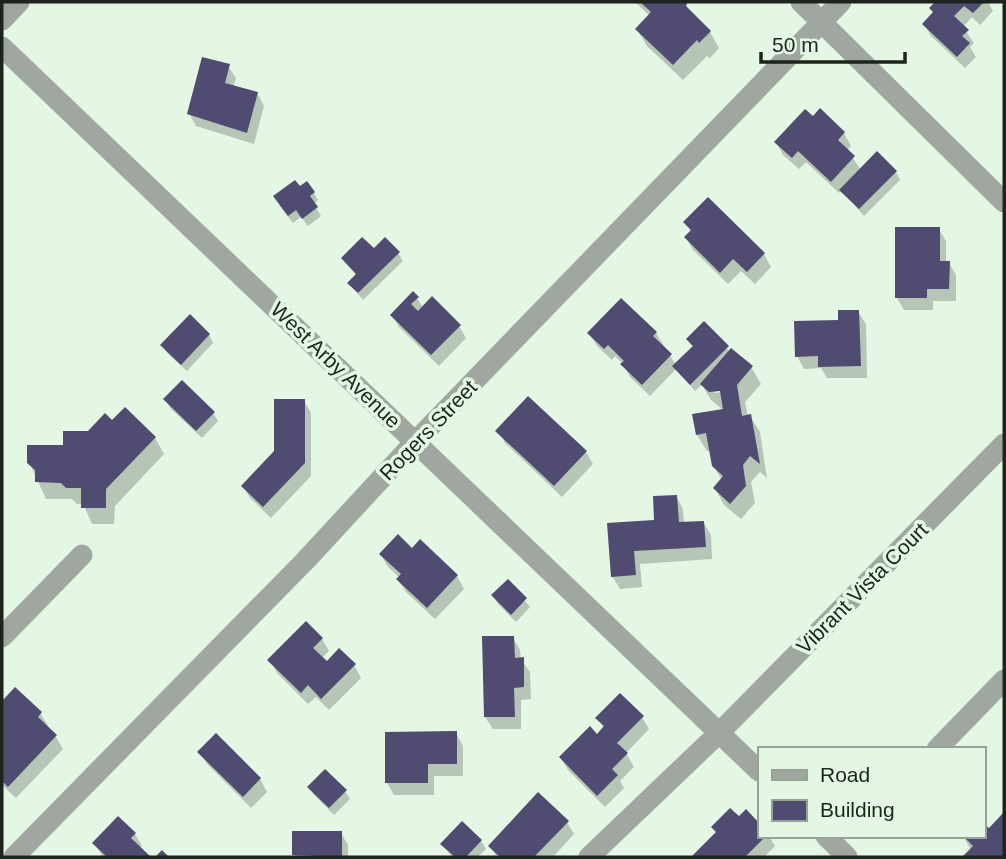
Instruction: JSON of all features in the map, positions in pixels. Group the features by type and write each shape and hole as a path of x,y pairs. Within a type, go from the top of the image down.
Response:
{"street":[{"path":"2,20 19,2"},
{"path":"801,2 1004,202"},
{"name":"Rogers Street","path":"14,857 306,561 416,441 841,2"},
{"name":"West Arby Avenue","path":"2,47 758,770"},
{"name":"Vibrant Vista Court","path":"589,857 720,733 1004,444"},
{"path":"2,637 82,555"},
{"path":"939,747 1004,680"}],"building":[{"path":"640,2 685,2 711,31 699,43 697,40 673,65 635,29 651,12"},
{"path":"935,2 984,2 973,13 964,6 954,16 969,30 962,36 970,43 957,57 922,24 933,12 929,8"},
{"path":"202,57 230,64 225,83 258,92 247,133 187,114"},
{"path":"820,108 845,132 838,140 855,156 831,182 798,151 792,158 774,142 805,109 813,116"},
{"path":"877,151 897,171 859,209 839,190"},
{"path":"295,180 300,186 307,181 315,192 310,196 318,207 302,219 296,210 288,216 273,196"},
{"path":"708,197 765,253 747,272 733,259 720,273 684,237 691,230 683,222"},
{"path":"895,227 940,227 940,261 950,261 949,289 927,289 927,298 895,298"},
{"path":"362,237 374,248 385,237 400,252 358,293 347,283 356,274 341,258"},
{"path":"413,291 419,297 411,304 418,311 432,296 461,325 431,355 390,315"},
{"path":"621,298 657,332 653,336 672,354 642,385 620,364 624,361 608,345 604,349 587,333"},
{"path":"838,310 859,310 861,366 818,367 818,356 795,357 794,321 838,320"},
{"path":"190,314 210,334 181,365 160,345"},
{"path":"704,321 729,346 690,385 672,366 693,346 686,339"},
{"path":"731,348 753,366 737,385 742,416 751,414 760,464 750,456 743,465 746,486 730,504 713,488 723,476 712,466 706,433 696,435 692,414 723,409 720,391 709,392 700,384"},
{"path":"182,380 215,412 196,431 163,399"},
{"path":"528,396 587,451 554,486 495,431"},
{"path":"274,399 305,399 305,463 263,507 241,486 274,451"},
{"path":"125,407 156,437 106,489 106,508 81,508 81,488 66,488 61,483 35,482 35,470 27,463 27,445 63,445 63,431 88,431 105,413 112,420"},
{"path":"677,495 679,522 704,521 706,547 634,551 636,575 611,577 607,523 654,520 653,496"},
{"path":"398,534 412,548 420,539 458,575 427,608 396,579 401,574 379,554"},
{"path":"508,579 527,598 511,615 491,595"},
{"path":"306,621 323,638 313,648 327,661 339,648 356,664 321,699 308,685 301,693 267,660"},
{"path":"482,636 514,636 515,658 524,657 524,687 514,688 515,717 484,717"},
{"path":"15,687 42,712 38,717 57,735 8,787 2,781 2,701"},
{"path":"620,693 644,716 617,743 628,753 612,769 618,775 597,796 559,757 590,726 597,734 604,726 595,718"},
{"path":"457,731 457,764 428,764 428,783 385,783 385,732"},
{"path":"216,733 261,778 243,797 197,752"},
{"path":"325,769 347,790 329,808 307,787"},
{"path":"538,792 569,821 534,857 500,857 488,846"},
{"path":"730,808 739,816 746,809 758,822 758,838 764,838 745,857 691,857 716,832 711,827"},
{"path":"1004,812 1004,857 962,857 973,846 965,838 985,838 985,825 989,828"},
{"path":"118,816 136,833 131,838 151,857 107,857 92,843"},
{"path":"462,821 482,840 466,857 455,857 440,844"},
{"path":"292,831 342,831 342,857 292,855"},
{"path":"162,850 169,857 155,857"}]}
